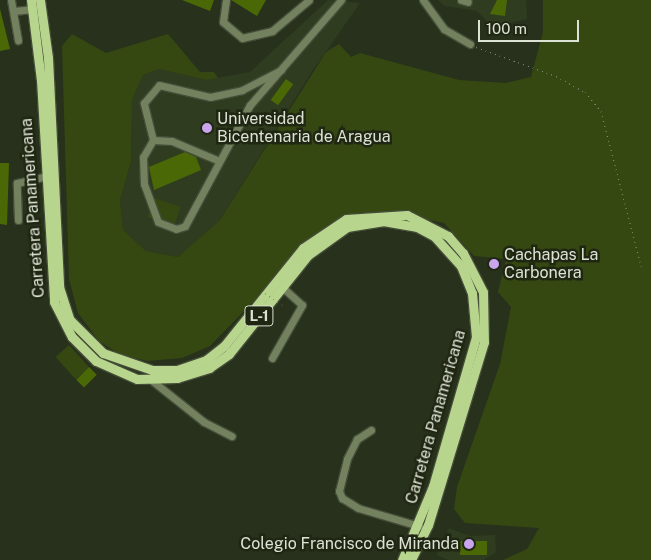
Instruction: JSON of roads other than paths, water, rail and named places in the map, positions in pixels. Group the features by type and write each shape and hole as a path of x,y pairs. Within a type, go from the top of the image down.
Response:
{"main road":[{"name":"Carretera Panamericana","path":"40,0 48,58 59,287 70,320 103,354 152,370 177,370 206,360 224,346 303,248 346,219 407,215 448,236 463,253 483,292 484,342 428,525 411,560"},
{"name":"Carretera Panamericana","path":"32,5 44,177 57,312 96,361 126,376 150,379 189,375 217,363 327,238 365,223 416,227 442,242 461,266 472,293 476,337 420,526 402,560"}],"street":[{"path":"11,0 18,40"},
{"path":"226,0 223,22 242,38 272,31 309,0"},
{"path":"284,68 242,90 210,97 159,85 144,103 153,140 143,157 146,194 158,222 176,229 185,226 217,160 250,105 284,68 341,0"},
{"path":"423,0 444,29 470,44"},
{"path":"14,11 32,5"},
{"path":"153,140 172,141 217,160"},
{"path":"18,220 17,183 44,177"},
{"path":"272,358 302,305 282,287"},
{"path":"150,379 204,422 232,436"},
{"path":"371,430 357,439 347,459 339,491 342,498 358,508 420,526"}],"place":[{"name":"Universidad Bicentenaria de Aragua","path":"207,128"},
{"name":"Cachapas La Carbonera","path":"494,264"},
{"name":"Colegio Francisco de Miranda","path":"469,544"}]}
